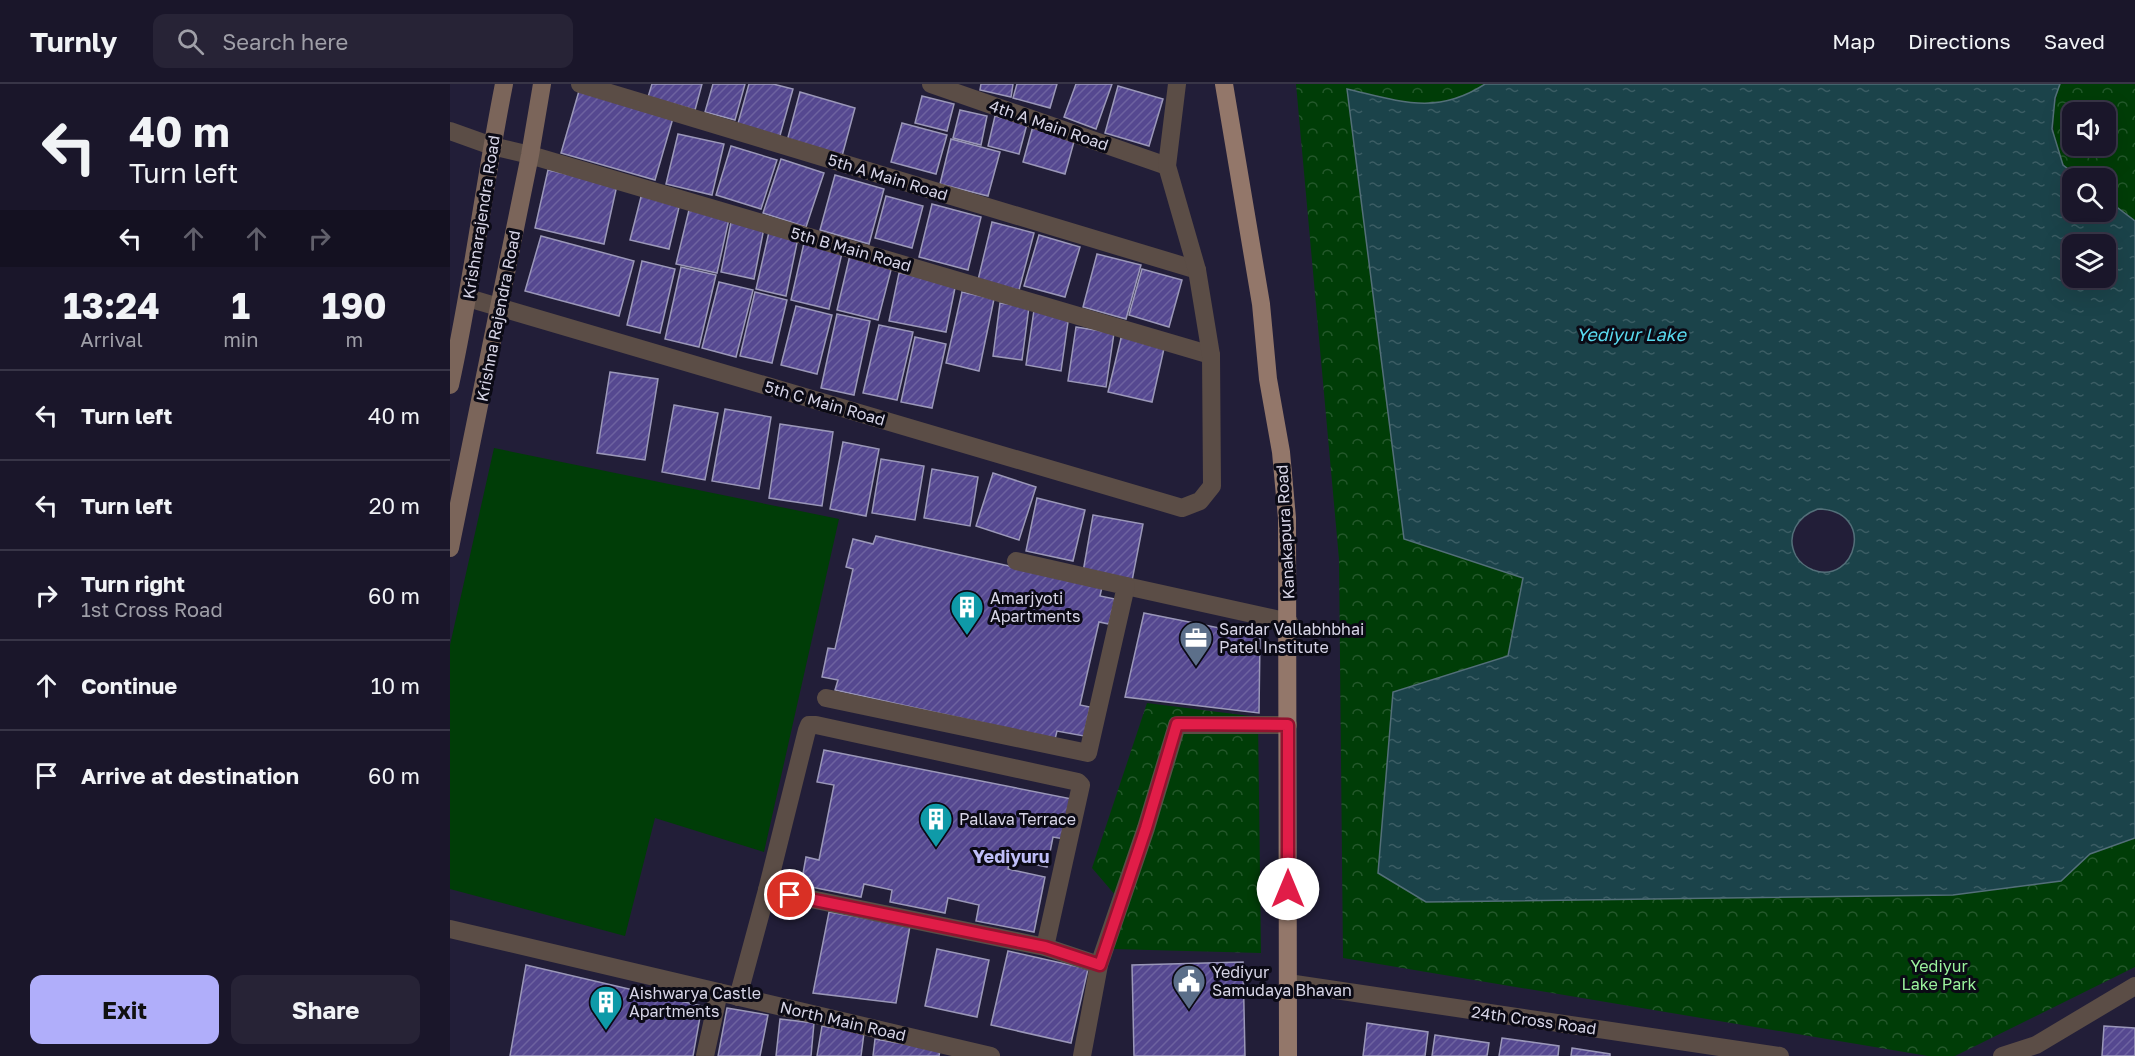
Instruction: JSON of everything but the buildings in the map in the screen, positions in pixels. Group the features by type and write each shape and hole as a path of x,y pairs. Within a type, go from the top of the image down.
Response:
{"main road":[{"name":"Krishnarajendra Road","path":"450,385 458,316 468,298 504,84"},
{"name":"Krishna Rajendra Road","path":"450,548 500,307 542,84"},
{"name":"Kanakapura Road","path":"1224,84 1261,304 1268,379 1281,452 1287,518 1288,1056"}],"street":[{"name":"5th A Main Road","path":"580,84 1197,270"},
{"name":"4th A Main Road","path":"931,84 1167,166"},
{"path":"1177,84 1167,166 1197,270 1211,355"},
{"name":"5th B Main Road","path":"450,131 492,146 530,155 1211,355"},
{"name":"5th C Main Road","path":"468,298 1182,508 1200,501 1212,486 1211,355"},
{"path":"1016,561 1288,622"},
{"path":"826,698 1088,753 1126,586"},
{"path":"1082,1056 1100,965 1146,828 1177,724 1288,725"},
{"path":"738,997 809,725 1081,785 1045,947"},
{"path":"767,890 1045,947 1100,965"},
{"name":"North Main Road","path":"450,929 991,1056"},
{"name":"24th Cross Road","path":"1288,983 1780,1056"},
{"path":"2002,1056 2036,1045 2135,986"},
{"path":"705,1056 719,992"}],"green space":[{"name":"Yediyur Lake Park","path":"1296,84 1485,84 1467,94 1434,103 1401,101 1348,89 1523,577 1508,656 1393,692 1426,902 1953,895 2061,881 2090,854 2135,838 2135,967 1955,1056 1928,1056 1343,958 1339,559"},
{"path":"2060,84 2135,84 2135,221 2116,207 2116,168 2067,168 2056,148 2054,108"},
{"path":"494,448 839,519 764,852 655,818 625,936 450,889 450,645"},
{"path":"1147,703 1258,717 1261,953 1112,949 1122,903 1092,868"}],"water":[{"name":"Yediyur Lake","path":"1485,84 2060,84 2055,98 2052,129 2063,165 2067,168 2062,168 2062,222 2116,222 2116,207 2135,221 2135,838 2090,854 2061,881 1953,895 1426,902 1378,873 1393,692 1508,656 1523,578 1404,539 1347,89 1417,103 1450,100","holes":["1818,509 1836,513 1848,521 1854,533 1854,546 1849,558 1840,567 1828,572 1813,570 1801,563 1793,548 1795,527 1805,516"]}],"place":[{"name":"Amarjyoti Apartments","path":"967,636"},
{"name":"Sardar Vallabhbhai Patel Institute","path":"1196,667"},
{"name":"Pallava Terrace","path":"936,848"},
{"name":"Yediyur Samudaya Bhavan","path":"1189,1010"},
{"name":"Aishwarya Castle Apartments","path":"606,1031"}],"district":[{"name":"Yediyuru","path":"1011,857"}],"route":[{"path":"790,895 1045,947 1100,965 1146,828 1177,724 1288,725 1288,889"}]}
